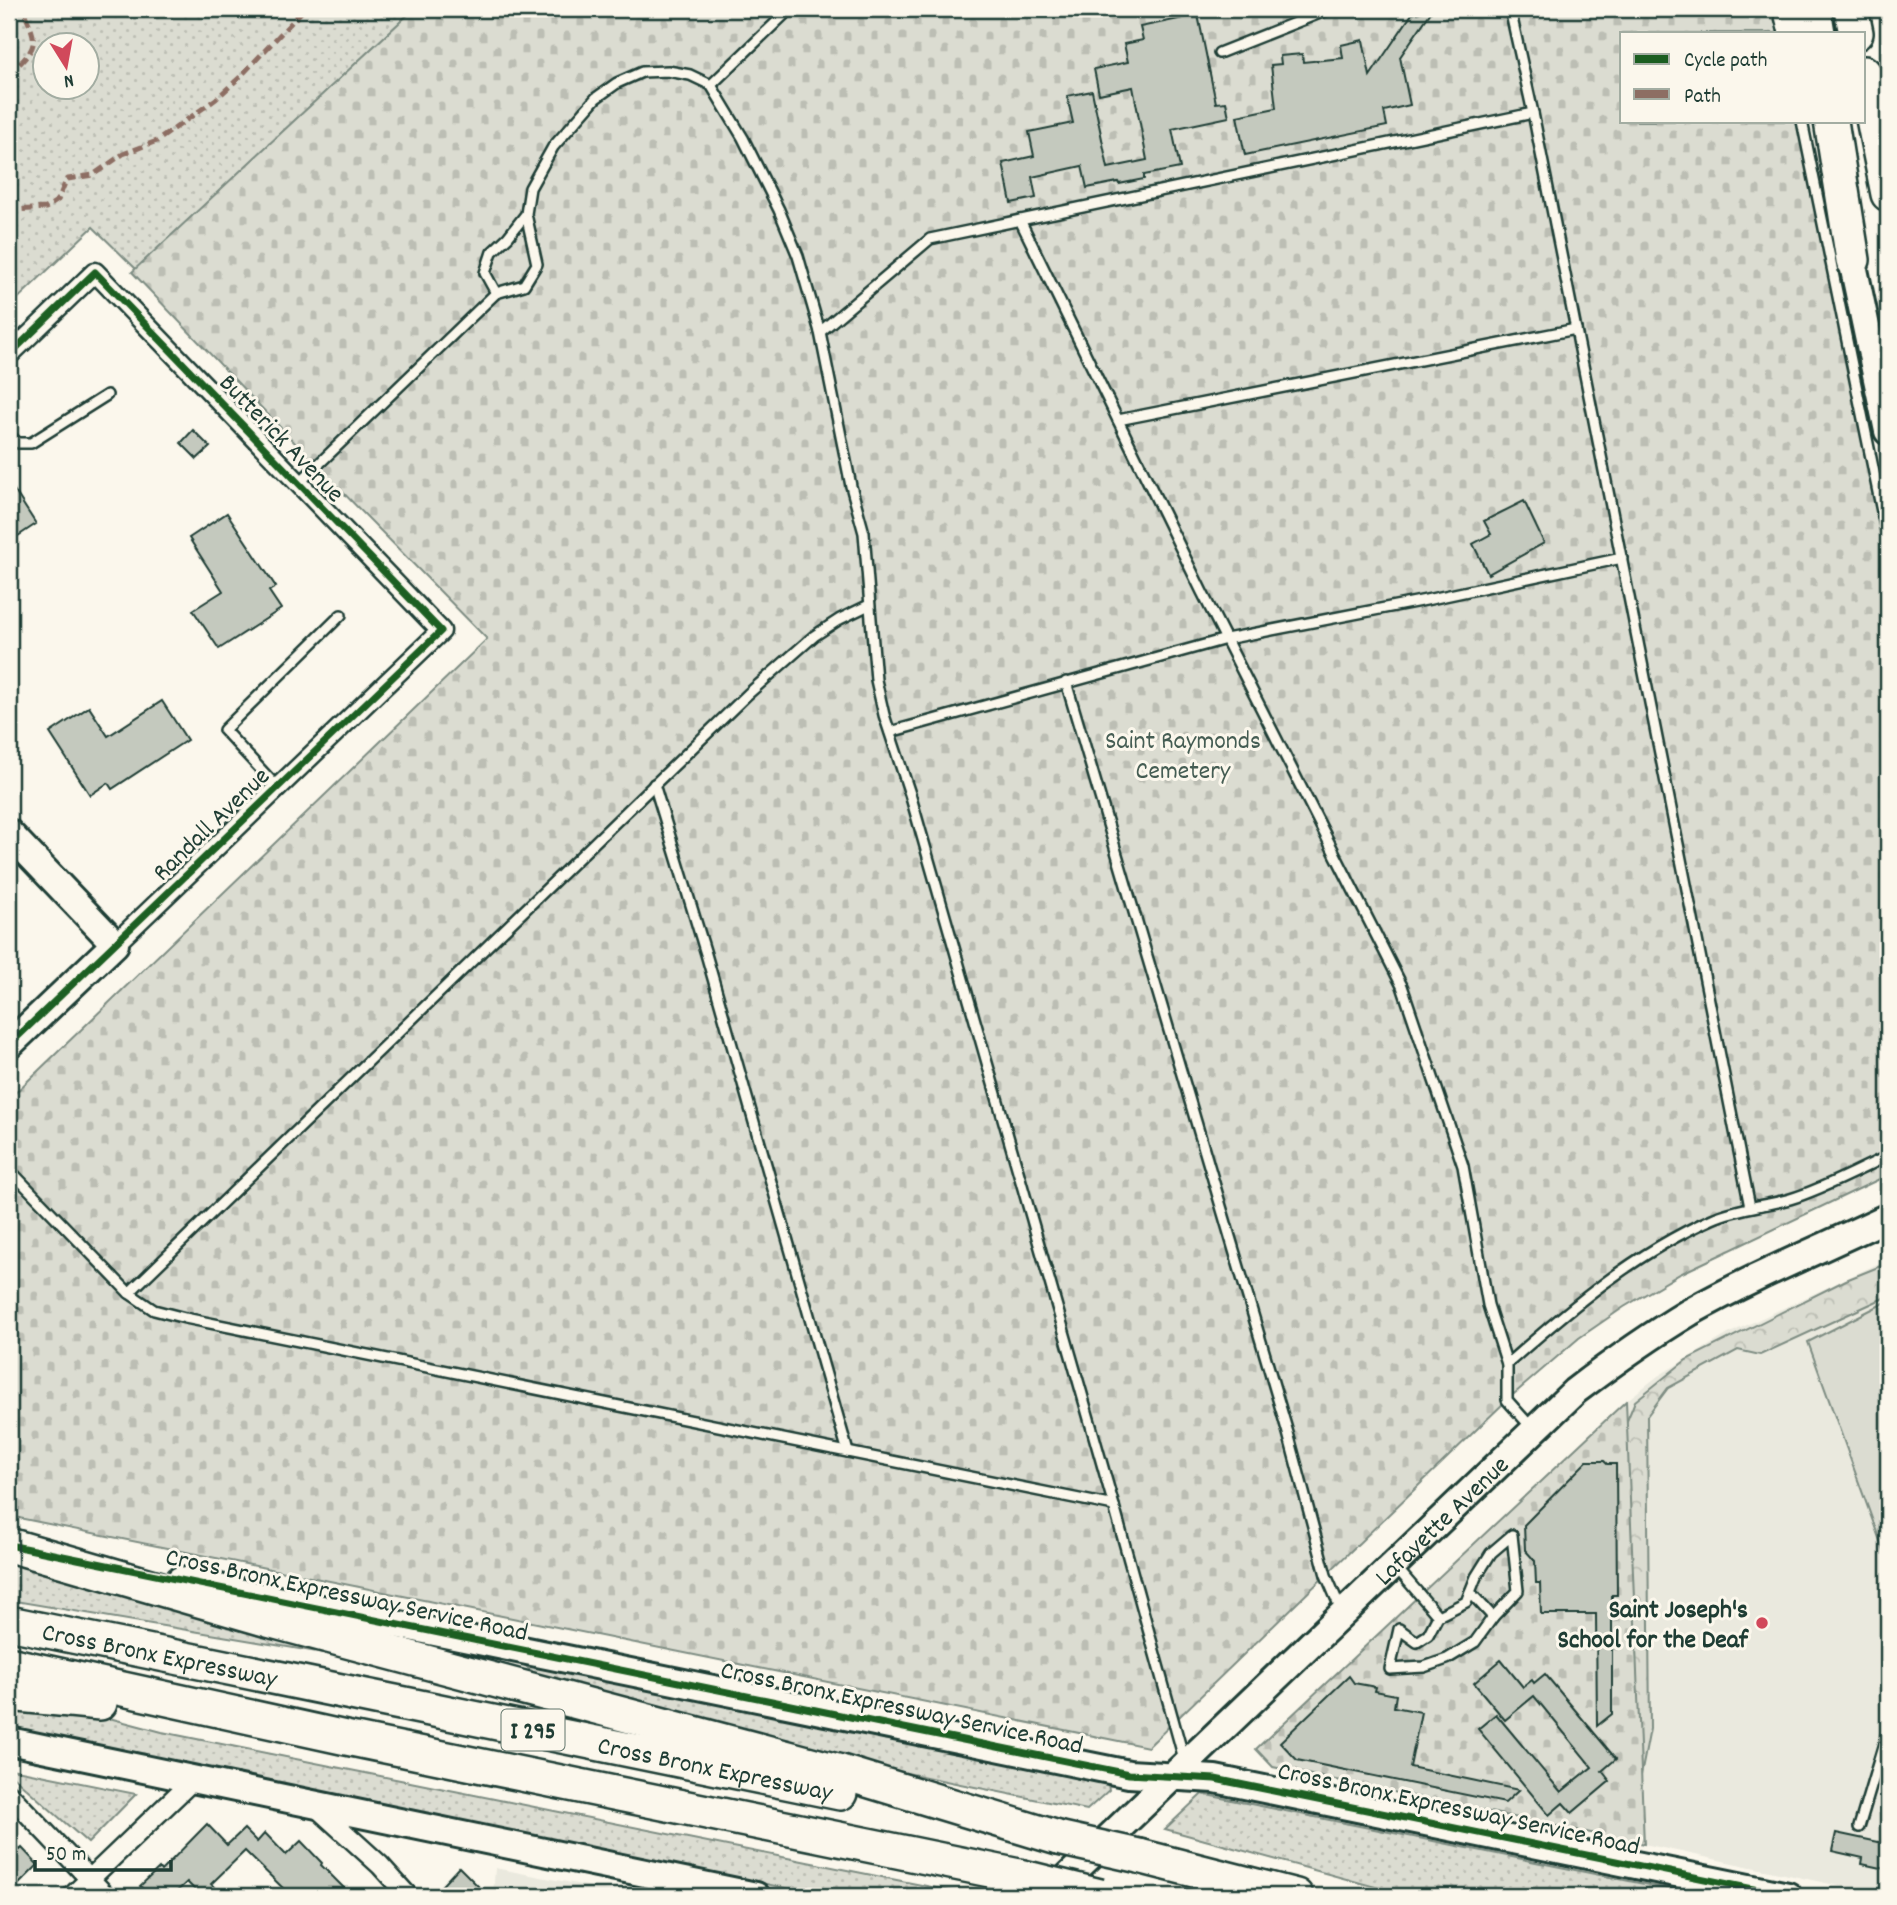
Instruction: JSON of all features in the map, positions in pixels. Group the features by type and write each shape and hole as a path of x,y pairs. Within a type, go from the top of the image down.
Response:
{"highway":[{"path":"1814,9 1818,32"},
{"path":"1851,9 1856,32"},
{"path":"1866,83 1888,194"},
{"path":"1831,122 1853,260"},
{"path":"9,1545 268,1620 841,1772 1058,1838"},
{"name":"Cross Bronx Expressway","path":"9,1623 1058,1838 1296,1896"},
{"name":"Cross Bronx Expressway","path":"9,1664 345,1738 1019,1876 1101,1896"},
{"path":"9,1694 65,1698 345,1738"}],"street":[{"path":"1794,9 1799,32"},
{"path":"1817,122 1853,260 1888,431"},
{"name":"Butterick Avenue","path":"9,355 95,272 441,631"},
{"name":"Randall Avenue","path":"9,1045 441,631"},
{"path":"9,833 115,944"},
{"name":"Lafayette Avenue","path":"1048,1896 1575,1391 1612,1362 1682,1317 1732,1290 1888,1217"},
{"name":"Cross Bronx Expressway Service Road","path":"9,1545 1129,1774 1180,1770 1788,1896"},
{"path":"9,1741 756,1896"},
{"path":"72,1896 193,1780"},
{"path":"9,1794 106,1896"},
{"path":"314,1805 380,1865 408,1896"}],"lane":[{"path":"711,85 790,9"},
{"path":"1219,53 1330,9"},
{"path":"1510,9 1533,113 1750,1207"},
{"path":"1778,9 1784,32"},
{"path":"299,484 496,293 524,285 537,264 526,214 530,188 553,147 596,99 617,83 642,72 668,71 690,75 711,85 743,138 779,211 798,256 820,332 851,486 864,533 876,680 1114,1506 1180,1770"},
{"path":"820,332 930,239 1533,113"},
{"path":"1802,122 1888,541"},
{"path":"496,293 485,273 492,252 526,214"},
{"path":"1020,220 1226,639 1402,986 1463,1166 1488,1305 1507,1364 1507,1400 1534,1430"},
{"path":"1118,421 1576,329"},
{"path":"9,435 18,443 31,443 107,395"},
{"path":"890,732 1226,639 1622,558"},
{"path":"129,1293 748,694 814,636 869,605"},
{"path":"278,788 224,730 341,615"},
{"path":"1066,682 1288,1433 1326,1574 1343,1614"},
{"path":"654,784 706,954 848,1452"},
{"path":"1507,1364 1578,1303 1641,1258 1702,1224 1727,1213 1801,1195 1888,1156"},
{"path":"9,1169 129,1293 154,1310 1114,1506"},
{"path":"1512,1535 1518,1591 1493,1617 1475,1642 1447,1659 1424,1667 1390,1669 1399,1629 1417,1642 1428,1635 1438,1616 1466,1602 1470,1592 1491,1553 1512,1535"},
{"path":"1394,1565 1438,1616"},
{"path":"1470,1592 1493,1617"},
{"path":"1859,1827 1888,1730"}],"shaded area":[{"name":"Saint Joseph's School for the Deaf","path":"1888,1259 1886,1896 1644,1844 1626,1401 1658,1376 1730,1333"},
{"path":"495,1868 638,1896 493,1896"}],"green space":[{"path":"9,9 414,9 136,269 93,227 9,307"},
{"name":"Saint Raymonds Cemetery","path":"414,9 1784,9 1789,32 1620,32 1620,122 1807,122 1888,521 1888,1175 1680,1274 1579,1338 1507,1400 1148,1747 9,1516 9,1099 487,639 132,272"},
{"path":"1888,1263 1888,1296 1760,1355 1738,1350 1668,1388 1647,1416 1650,1729 1634,1812 1620,1438 1635,1401 1686,1360 1846,1280"},
{"path":"1888,1301 1888,1563 1808,1342"},
{"path":"1626,1401 1644,1844 1273,1767 1256,1749"},
{"path":"9,1560 389,1664 9,1600"},
{"path":"519,1661 1108,1784 1109,1790 1087,1810 814,1754 541,1678"},
{"path":"9,1703 60,1705 162,1732 976,1896 823,1896 9,1729"},
{"path":"11,1769 136,1794 88,1843 10,1774"},
{"path":"1202,1794 1703,1896 1408,1896 1165,1829"}],"building":[{"path":"1433,9 1400,57 1410,105 1384,111 1387,126 1245,155 1237,116 1276,108 1271,65 1281,64 1280,56 1302,54 1303,62 1343,58 1341,45 1363,40 1370,76 1412,14"},
{"path":"1198,15 1216,103 1226,102 1229,117 1172,129 1180,168 1144,175 1144,179 1087,188 1082,166 1032,177 1036,198 1011,203 1003,163 1034,156 1029,132 1073,123 1067,96 1092,91 1108,168 1147,160 1133,87 1099,94 1094,69 1128,62 1124,44 1143,40 1140,27"},
{"path":"193,430 210,447 197,459 181,443"},
{"path":"9,482 36,524 9,542"},
{"path":"1524,501 1544,543 1488,574 1473,544 1491,534 1484,521"},
{"path":"227,513 276,587 269,591 281,609 219,649 193,610 223,591 189,538"},
{"path":"162,701 187,740 112,789 108,783 90,795 50,733 89,707 108,736"},
{"path":"1587,1461 1616,1464 1617,1595 1612,1595 1612,1714 1597,1726 1596,1614 1541,1614 1540,1583 1536,1583 1535,1561 1525,1550 1524,1525"},
{"path":"1501,1660 1523,1687 1532,1680 1534,1683 1545,1674 1616,1759 1602,1771 1610,1781 1572,1813 1563,1803 1549,1815 1478,1729 1496,1714 1561,1792 1592,1767 1534,1696 1505,1720 1474,1683"},
{"path":"1349,1676 1354,1683 1376,1687 1375,1691 1396,1695 1394,1707 1421,1712 1410,1767 1519,1790 1505,1803 1297,1760 1280,1742"},
{"path":"207,1824 227,1845 244,1829 257,1842 265,1833 286,1855 301,1841 352,1896 291,1896 245,1851 211,1884 216,1889 208,1896 201,1896 187,1882 172,1896 150,1896 140,1886 159,1868 161,1871"},
{"path":"1836,1833 1888,1844 1885,1869 1862,1864 1863,1858 1832,1851"},
{"path":"9,1838 38,1865 9,1894"},
{"path":"459,1867 479,1887 470,1896 432,1896"}],"marked path":[{"path":"9,75 33,45 32,31 22,9"},
{"path":"9,205 17,210 46,208 58,200 68,179 93,175 123,154 157,141 216,99 304,9"}],"cycle path":[{"path":"9,355 95,272 441,631 9,1045"},
{"path":"9,1545 1129,1774 1215,1779 1788,1896"}],"place":[{"name":"Saint Joseph's School for the Deaf","path":"1762,1623"}]}
